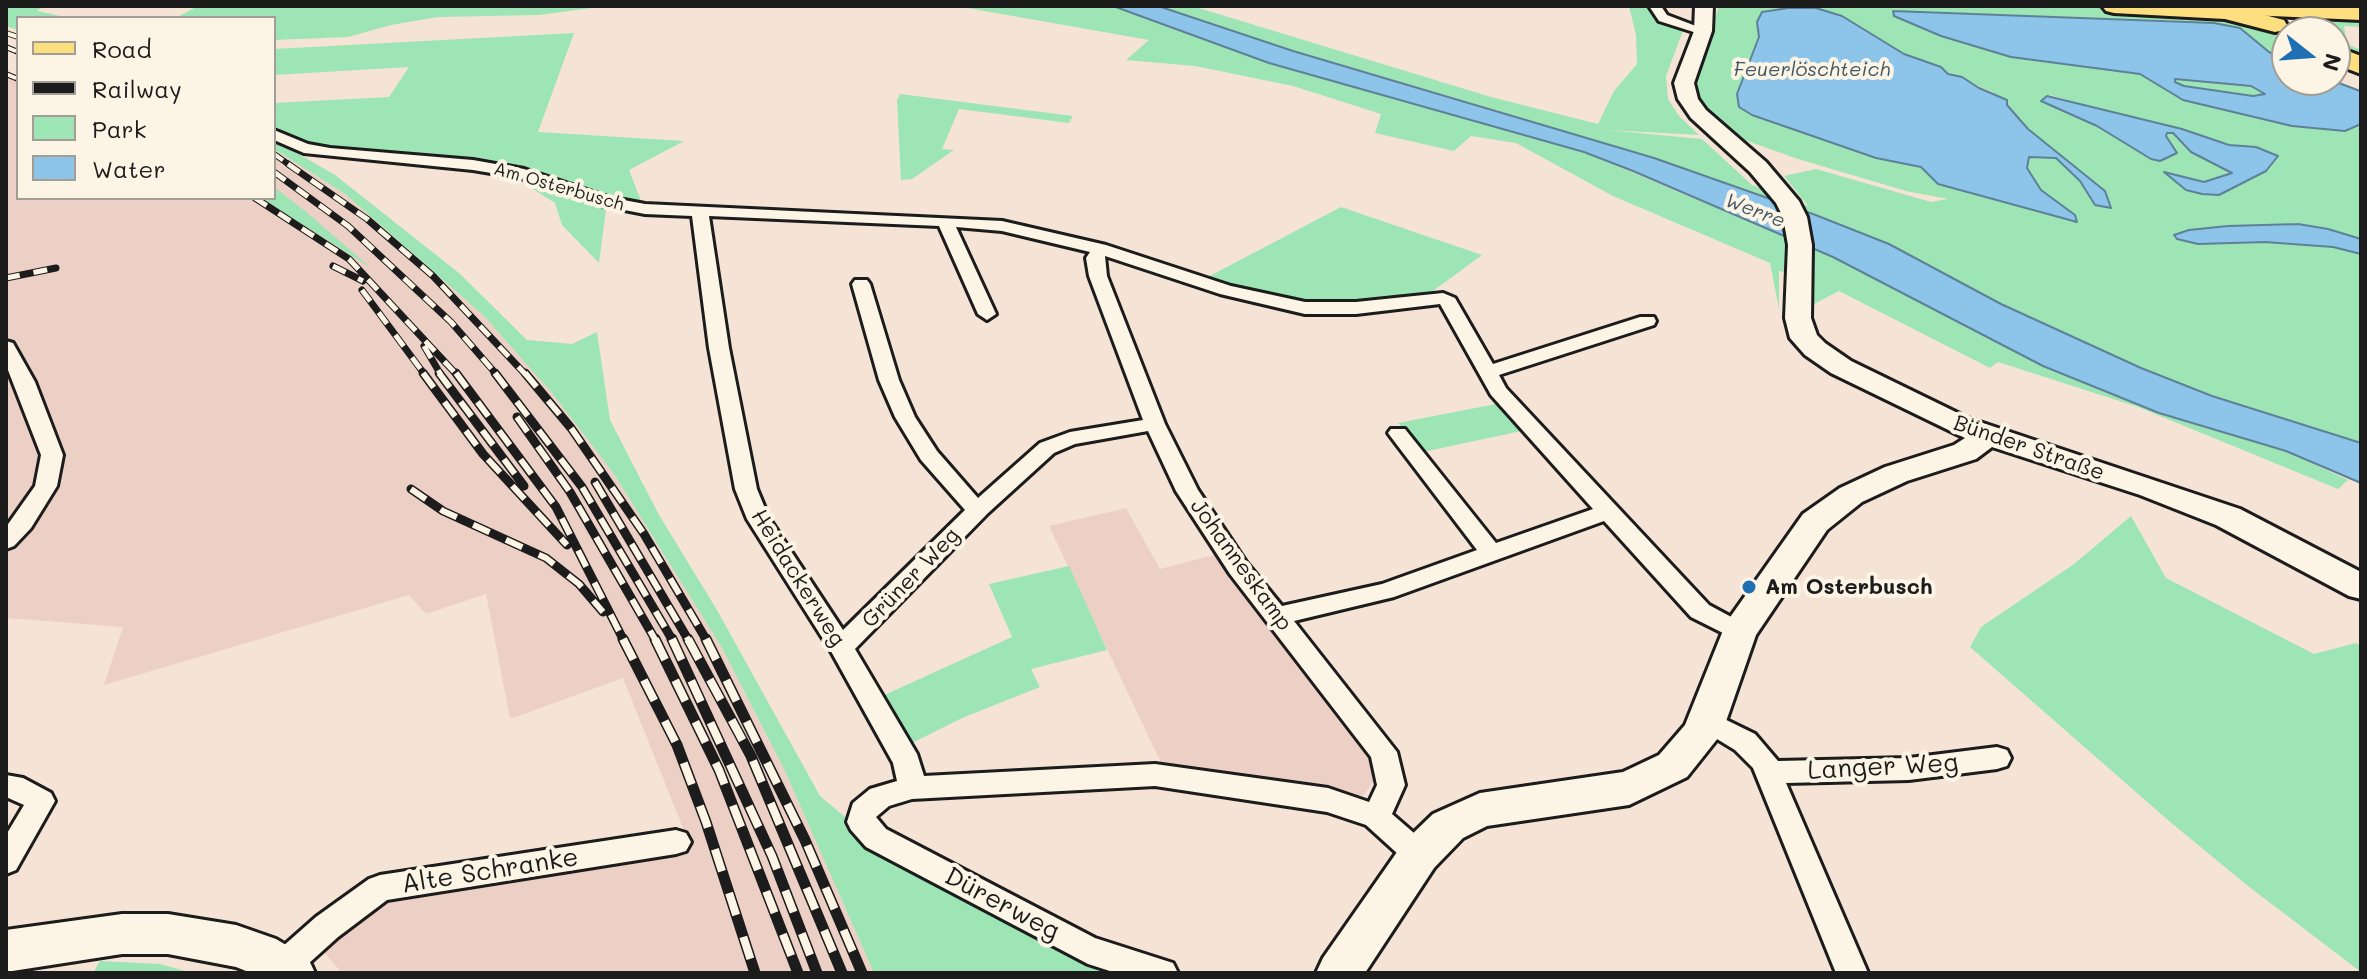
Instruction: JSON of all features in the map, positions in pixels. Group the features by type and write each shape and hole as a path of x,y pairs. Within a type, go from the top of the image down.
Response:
{"highway":[{"path":"2114,6 2226,12 2271,20"}],"main road":[{"path":"1703,31 1704,6"},
{"path":"2183,6 2271,20"},
{"path":"2332,16 2361,14"},
{"name":"Bünder Straße","path":"1703,31 1687,69 1684,83 1688,99 1721,137 1773,182 1787,201 1799,230 1800,328 1815,349 1852,373 1957,424 2151,488 2228,517 2361,587"},
{"path":"1936,459 1957,424"},
{"path":"1339,973 1419,855 1448,826 1480,810 1629,788 1673,766 1693,746 1708,721 1739,632 1815,522 1851,495 1936,459 1965,452 1988,436"},
{"path":"6,951 122,934 168,934 236,946 288,969"}],"street":[{"path":"1655,6 1663,18 1703,31"},
{"name":"Am Osterbusch","path":"276,135 304,148 330,153 497,168 567,186 620,206 1002,226 1100,249 1226,290 1305,308 1356,308 1443,298 1449,302 1498,391 1700,611 1739,632"},
{"name":"Heidackerweg","path":"701,212 719,348 746,489 758,519 841,647 907,762 912,788"},
{"path":"945,221 987,314"},
{"name":"Johanneskamp","path":"1100,249 1095,258 1098,276 1155,424 1187,491 1238,568 1383,752 1391,785 1376,817"},
{"name":"Grüner Weg","path":"861,284 889,380 905,417 929,455 968,502 980,508"},
{"path":"1487,372 1647,321"},
{"path":"6,347 25,382 52,455 46,486 23,523 6,541"},
{"name":"Grüner Weg","path":"841,647 980,508 1056,442 1155,424"},
{"path":"1398,433 1493,555"},
{"path":"1277,616 1386,591 1609,511"},
{"path":"1708,721 1745,742 1765,762 1852,973"},
{"name":"Langer Weg","path":"1769,772 1909,769 1997,758"},
{"path":"912,788 1155,775 1328,800 1376,817 1419,855"},
{"path":"6,786 13,786 41,801 6,861"},
{"name":"Dürerweg","path":"912,788 880,797 863,811 861,822 876,838 1088,950 1162,973"},
{"name":"Alte Schranke","path":"288,969 327,927 380,888 676,842"}],"shaded area":[{"path":"6,71 16,75 16,200 276,200 276,150 345,194 484,316 552,393 614,474 722,648 784,769 874,973 342,973 323,951 345,920 387,894 691,848 623,678 510,719 486,594 426,614 409,595 104,685 123,627 6,618"},
{"path":"1126,508 1160,569 1221,553 1262,617 1376,753 1369,757 1375,773 1364,795 1161,763 1049,526"}],"green space":[{"path":"6,6 43,6 37,11 61,16 16,16 16,29 6,26"},
{"path":"198,6 607,6 539,15 438,17 348,37 276,40 276,16 179,16"},
{"path":"956,6 1113,6 1270,63 1584,152 1833,257 2043,366 2159,413 2286,451 2348,480 2338,489 2138,407 1998,362 1990,368 1839,291 1812,305 1813,276 1779,271 1779,309 1770,263 1613,196 1516,143 1471,136 1454,151 1375,133 1381,114 1293,86 1195,66 1126,60 1149,40"},
{"path":"1158,6 1192,6 1491,97 1598,124 1614,91 1637,64 1636,35 1629,6 1648,6 1658,21 1683,31 1666,76 1668,99 1679,116 1699,135 1607,130 1702,139 1752,185 1808,206 1784,176 1816,169 1931,202 1948,199 1906,191 1798,159 1725,133 1703,110 1694,91 1694,77 1719,6 2078,6 2216,13 2267,25 2271,28 2271,53 2240,28 2214,23 1893,11 2011,57 2141,74 2183,100 2292,126 2345,131 2361,124 2361,239 2298,224 2189,230 2198,244 2265,242 2333,247 2361,254 2361,443 2212,396 2141,368 2001,304 1889,244 1745,189 1469,102 1293,51","holes":["1816,8 1842,16 1904,54 1992,92 2028,129 2105,191 2110,207 2095,205 2080,181 2056,158 2029,157 2027,168 2041,190 2075,215 1938,184 1921,167 1876,158 1752,115 1737,94 1759,36 1757,22 1762,12","2050,95 2229,145 2274,153 2266,171 2220,195 2202,194 2178,184 2166,173 2204,182 2233,173 2191,152 2173,133 2166,133 2166,136 2177,153 2160,161 2151,159 2097,126 2044,103"]},
{"path":"2351,18 2361,18 2361,27 2351,26"},
{"path":"574,33 538,132 684,141 629,170 643,206 606,209 599,263 562,225 555,203 519,180 495,172 430,164 354,159 302,151 299,154 335,175 459,273 527,340 572,344 597,332 610,420 659,515 717,610 820,796 851,822 1138,973 874,973 784,769 722,648 614,474 552,393 484,316 345,194 276,150 276,103 389,97 409,67 276,75 276,49"},
{"path":"2351,46 2361,50 2361,63 2351,58"},
{"path":"2172,80 2251,86 2266,94 2253,96 2184,86"},
{"path":"900,94 1073,116 1069,123 959,109 942,149 954,150 912,179 901,180 897,100"},
{"path":"276,189 371,268 264,200 276,200"},
{"path":"1341,207 1482,255 1433,291 1392,300 1317,307 1204,279"},
{"path":"1501,403 1526,430 1423,452 1398,423"},
{"path":"2131,516 2166,578 2314,654 2356,643 2361,646 2361,972 2169,821 1970,647 1981,627 2074,564"},
{"path":"1069,566 1107,650 1031,669 1040,687 962,718 906,746 880,697 1012,637 989,584"},
{"path":"100,961 160,964 192,973 93,973"}],"water":[{"name":"Werre","path":"1113,6 1158,6 1293,51 1654,158 1813,214 1889,244 2001,304 2141,368 2212,396 2361,443 2361,483 2286,451 2159,413 2043,366 1833,257 1584,152 1269,63"},
{"name":"Feuerlöschteich","path":"1816,8 1842,16 1904,54 1941,67 1948,74 1962,77 2007,100 2007,105 2028,129 2105,191 2111,208 2095,205 2080,181 2056,158 2029,157 2027,168 2041,190 2075,215 2077,222 1938,184 1921,167 1876,158 1752,115 1739,107 1737,94 1759,37 1757,22 1762,12"},
{"path":"1893,11 2214,23 2240,28 2271,53 2271,96 2351,96 2351,88 2360,91 2361,124 2345,131 2292,126 2183,100 2140,74 2011,57 1941,36 1894,16","holes":["2175,79 2251,86 2265,94 2253,96 2184,86"]},
{"path":"2047,96 2182,129 2229,145 2256,147 2278,156 2266,171 2219,195 2186,190 2164,172 2204,182 2232,173 2191,152 2173,133 2166,136 2177,153 2160,161 2151,159 2097,126 2041,101"},
{"path":"2298,224 2361,239 2361,254 2333,247 2265,242 2198,244 2177,239 2174,235 2189,230 2228,226"}],"railway":[{"path":"6,33 16,36"},
{"path":"6,47 16,51"},
{"path":"6,74 16,78"},
{"path":"276,155 291,166"},
{"path":"288,164 367,219 433,276 526,375"},
{"path":"276,173 348,226 451,322 497,375"},
{"path":"258,200 349,259 457,375"},
{"path":"333,266 363,281"},
{"path":"6,278 56,268"},
{"path":"362,290 425,375"},
{"path":"424,346 441,375"},
{"path":"423,373 483,454 567,545"},
{"path":"439,373 524,486"},
{"path":"456,373 556,507 624,641"},
{"path":"495,373 582,487 673,640"},
{"path":"525,373 571,428 644,534 707,641"},
{"path":"517,417 570,492 656,641"},
{"path":"595,482 689,641"},
{"path":"411,489 443,511 546,558 579,584 603,612"},
{"path":"623,639 677,745 706,822 755,973"},
{"path":"688,639 751,756 842,973"},
{"path":"673,640 772,856 817,973"},
{"path":"656,641 719,770 798,973"},
{"path":"707,641 805,840 862,973"}],"place":[{"name":"Am Osterbusch","path":"1749,587"}]}
